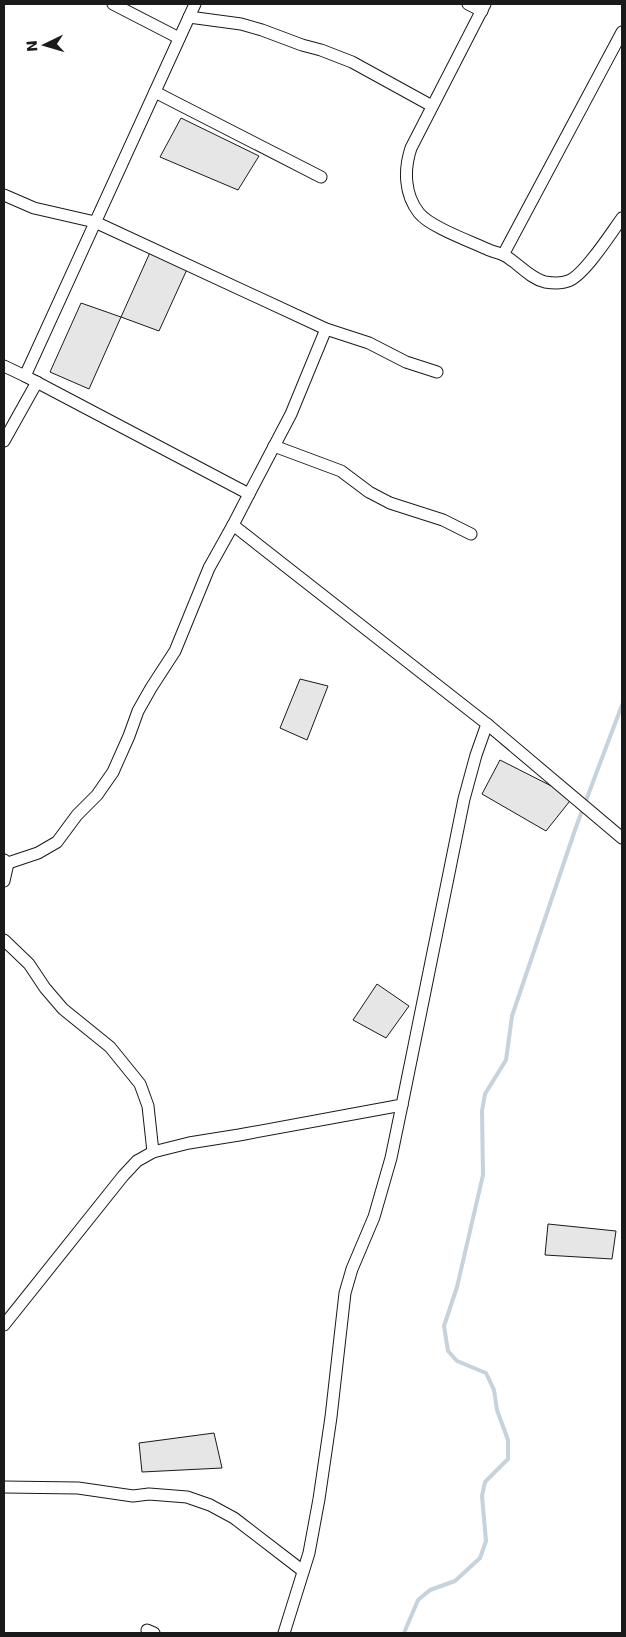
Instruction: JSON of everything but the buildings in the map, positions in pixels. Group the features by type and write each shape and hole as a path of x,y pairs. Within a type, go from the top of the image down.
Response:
{"street":[{"path":"113,4 179,38"},
{"path":"25,376 196,4"},
{"path":"468,4 483,7 411,148 407,161 406,181 411,200 419,214 430,223 503,255 544,282 557,283 569,281 577,276 622,218"},
{"path":"189,18 241,24 321,50 352,62 432,106"},
{"path":"503,255 622,32"},
{"path":"155,92 321,177"},
{"path":"4,195 34,208 95,222 326,329 369,343 406,362 437,372"},
{"path":"4,882 6,861 38,853 57,842 78,815 97,795 113,772 138,711 175,651 209,568 291,414 326,329"},
{"path":"4,366 249,494"},
{"path":"4,441 37,382"},
{"path":"274,446 341,471 369,492 390,503 443,520 471,534"},
{"path":"233,525 487,724 622,838"},
{"path":"284,1633 309,1553 319,1499 331,1417 345,1293 352,1269 374,1217 391,1158 464,799 487,724"},
{"path":"4,940 29,964 45,988 63,1008 110,1048 140,1084 148,1106 153,1152"},
{"path":"4,1325 123,1176 137,1161 153,1152 189,1142 402,1105"},
{"path":"4,1487 78,1488 133,1496 149,1494 187,1497 210,1505 234,1518 303,1571"}],"waterway":[{"path":"404,1633 418,1600 430,1590 455,1581 480,1558 486,1541 482,1496 485,1482 508,1459 508,1440 497,1410 494,1390 486,1373 457,1361 448,1351 444,1326 457,1287 483,1175 482,1111 485,1094 506,1060 512,1016 576,827 622,705"}]}
